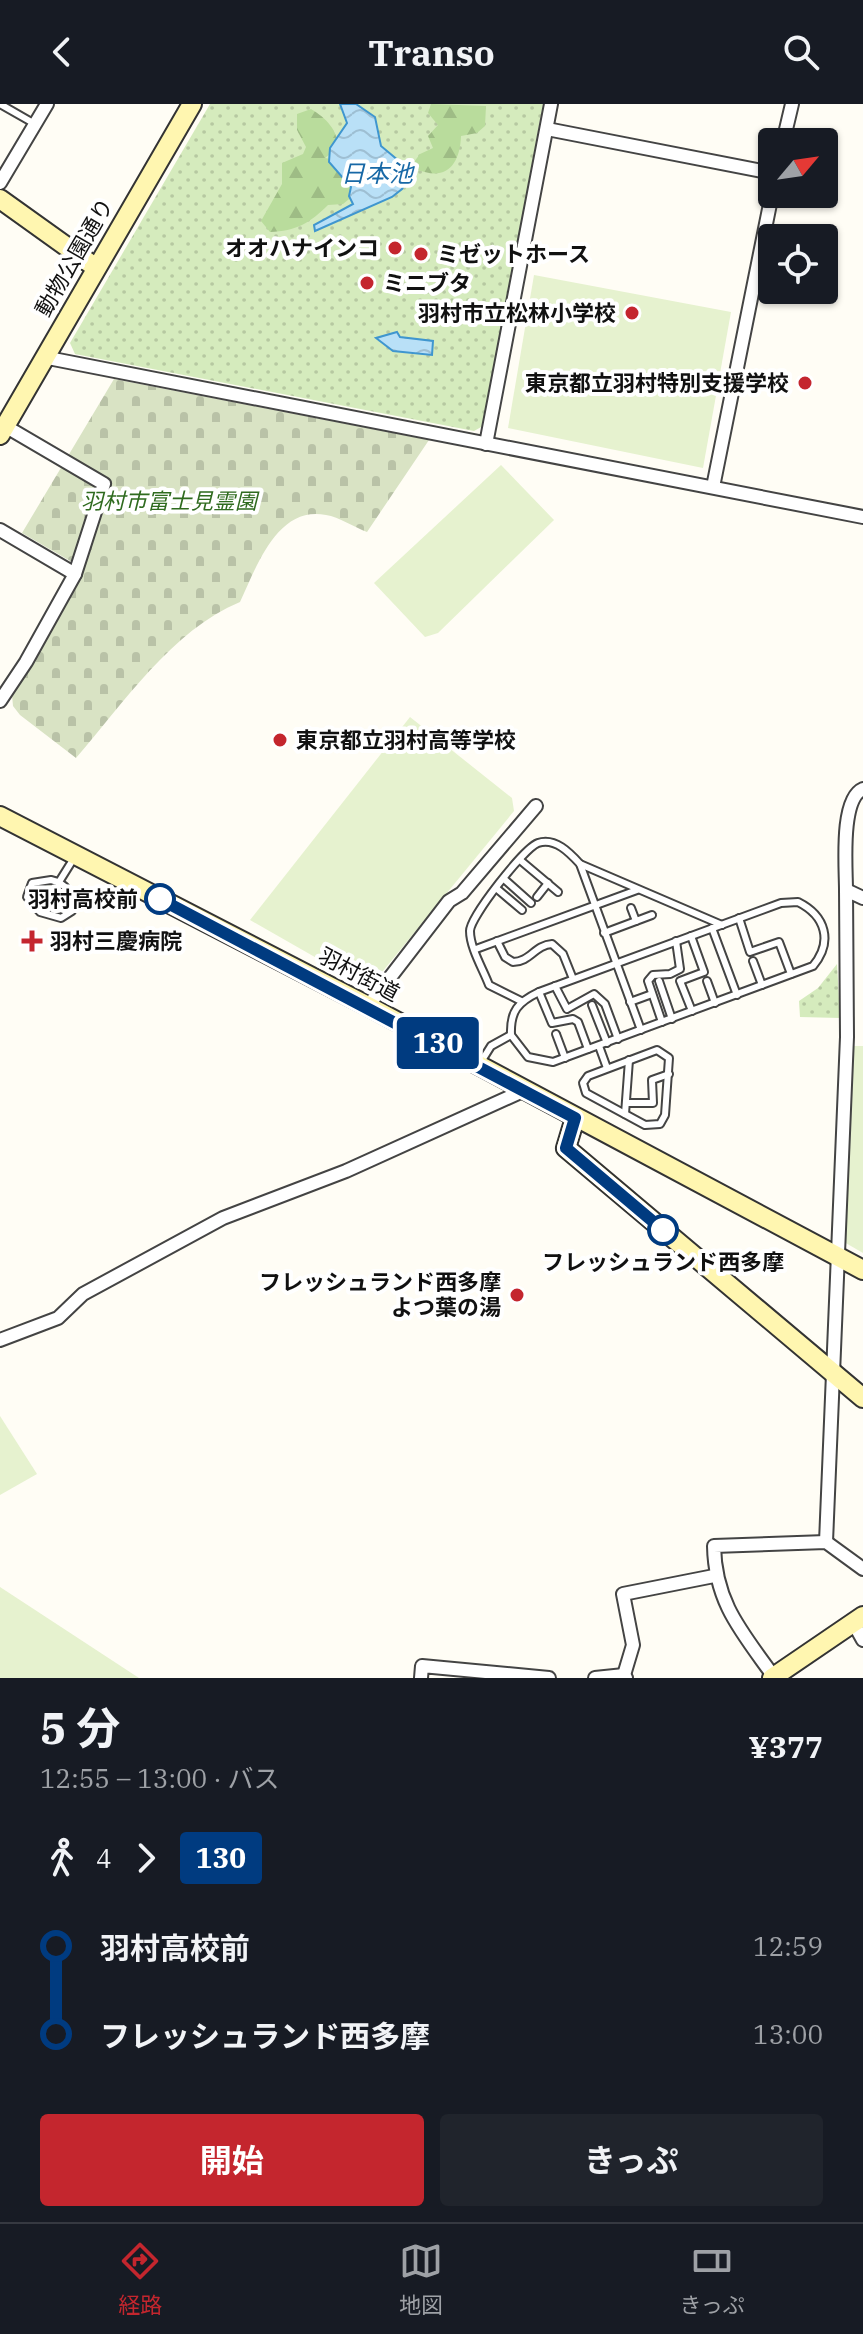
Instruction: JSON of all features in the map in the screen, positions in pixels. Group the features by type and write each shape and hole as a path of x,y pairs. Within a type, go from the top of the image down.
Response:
{"street":[{"path":"0,183 47,104"},
{"name":"動物公園通り","path":"3,430 192,104"},
{"path":"486,444 551,104"},
{"path":"786,128 792,104"},
{"path":"547,129 758,170"},
{"path":"0,199 95,267"},
{"path":"713,487 769,208"},
{"path":"43,357 863,517"},
{"path":"0,701 26,662 75,574 104,484 3,430"},
{"path":"0,530 75,574"},
{"path":"826,1542 847,1037 848,808 857,792 863,789"},
{"path":"368,1006 449,901 462,893 536,806"},
{"name":"羽村街道","path":"0,816 368,1006 863,1270"},
{"path":"846,890 863,898"},
{"path":"847,1037 863,1038"},
{"path":"0,1340 58,1318 83,1294 223,1218 346,1171 525,1090"},
{"path":"575,1118 566,1148 863,1398"},
{"path":"863,1569 826,1542 714,1546 714,1576 729,1614 773,1677 858,1619 863,1640"},
{"path":"595,1678 625,1676 633,1645 623,1594 714,1576"},
{"path":"421,1678 422,1666 549,1678"}],"lane":[{"path":"0,104 35,124"},
{"path":"521,1001 489,985 470,931 477,912 538,843 552,843 567,850 580,864 722,925"},
{"path":"59,882 76,855"},
{"path":"520,860 558,892"},
{"path":"580,864 641,1030"},
{"path":"504,879 531,903"},
{"path":"37,881 59,882 67,888 74,904 68,915 55,919 31,905 27,889 37,881"},
{"path":"537,897 548,883"},
{"path":"522,895 529,886"},
{"path":"496,888 522,910"},
{"path":"476,949 637,890"},
{"path":"798,902 822,921 825,933 821,956 813,966 553,1062 528,1057 511,1035 511,1021 521,1001 739,918 781,903 798,902"},
{"path":"508,912 515,904"},
{"path":"631,908 636,921"},
{"path":"604,933 652,915"},
{"path":"739,918 750,952 779,942 791,974"},
{"path":"712,928 737,995"},
{"path":"691,936 704,972 680,981 692,1011"},
{"path":"497,941 505,957 513,962 526,959 537,948 552,944 563,954 573,979"},
{"path":"662,1022 652,994 650,976 675,973 682,964 676,941"},
{"path":"753,961 762,985"},
{"path":"659,981 672,1019"},
{"path":"707,981 715,1003"},
{"path":"555,986 567,1009 594,994 601,998 618,1039"},
{"path":"662,990 673,986"},
{"path":"539,992 552,1023 573,1019 578,1022 588,1049"},
{"path":"630,1002 652,994"},
{"path":"592,1005 607,1043"},
{"path":"587,1018 596,1015"},
{"path":"556,1034 565,1058"},
{"path":"479,1065 491,1046 511,1035"},
{"path":"599,1046 607,1068"},
{"path":"657,1050 664,1051 669,1058 669,1074 665,1115 660,1124 645,1125 586,1093 583,1083 588,1076 607,1068 657,1050"},
{"path":"625,1114 629,1060"},
{"path":"626,1103 653,1103 652,1080 669,1074"}],"green space":[{"path":"210,104 543,104 483,426 474,431 75,354 70,343"},
{"path":"431,104 486,106 485,126 477,133 461,136 454,163 443,172 436,173 416,169 414,162 420,154 433,148 428,136 438,125 428,113"},
{"path":"311,109 333,130 338,148 325,158 342,161 354,195 343,204 328,205 302,225 270,232 261,221 282,184 282,163 303,154 306,147 297,130 297,114"},
{"path":"534,275 731,312 703,468 508,428"},
{"name":"羽村市富士見霊園","path":"114,379 429,440 367,532 326,515 309,514 281,529 261,557 240,602 215,615 171,649 76,758 20,715 13,706 12,695 84,569 22,533"},
{"path":"501,465 554,520 438,633 425,637 374,583"},
{"path":"410,717 512,798 514,811 369,988 250,920"},
{"path":"46,884 62,891 69,903 64,909 54,911 43,908 34,890"},
{"path":"837,964 840,1018 800,1017 799,1001 818,988"},
{"path":"854,1046 863,1046 863,1253 844,1242"},
{"path":"0,1416 37,1474 0,1495"},
{"path":"0,1587 139,1678 0,1678"}],"water":[{"name":"日本池","path":"340,104 356,104 375,117 381,146 411,171 402,189 392,197 315,231 314,225 353,204 349,196 351,187 329,162 330,148 347,123"},
{"path":"397,332 400,337 433,341 432,355 393,351 376,338"}],"bus line":[{"name":"130","path":"160,899 368,1006 575,1118 566,1148 663,1230"}],"place":[{"name":"オオハナインコ","path":"395,248"},
{"name":"ミゼットホース","path":"421,254"},
{"name":"ミニブタ","path":"367,283"},
{"name":"羽村市立松林小学校","path":"632,313"},
{"name":"東京都立羽村特別支援学校","path":"805,383"},
{"name":"東京都立羽村高等学校","path":"280,740"},
{"name":"羽村高校前","path":"160,899"},
{"name":"羽村三慶病院","path":"32,941"},
{"name":"フレッシュランド西多摩","path":"663,1230"},
{"name":"フレッシュランド西多摩 よつ葉の湯","path":"517,1295"}]}
